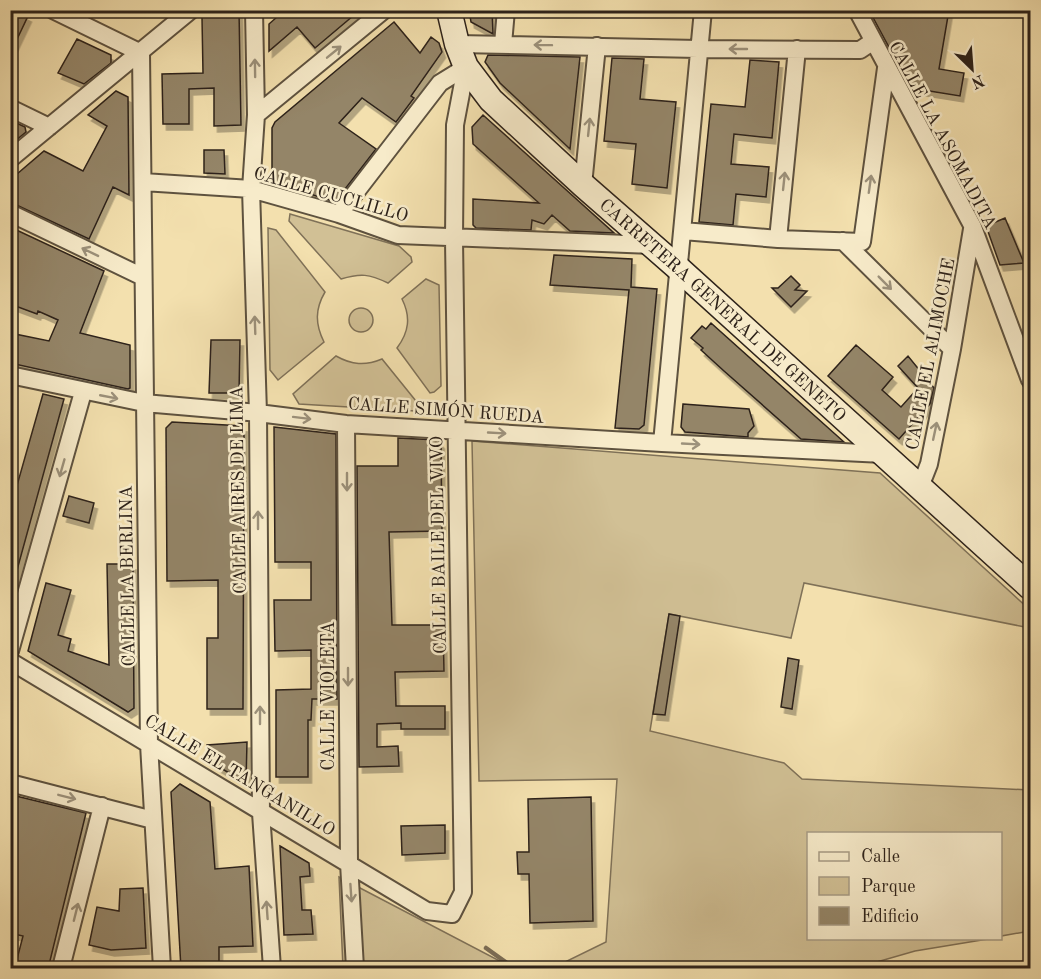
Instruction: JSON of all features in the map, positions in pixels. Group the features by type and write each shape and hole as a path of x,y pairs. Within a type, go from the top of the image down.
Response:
{"main road":[{"name":"CARRETERA GENERAL DE GENETO","path":"449,10 457,44 466,67 491,100 1030,587"}],"street":[{"path":"52,10 141,53"},
{"path":"10,159 191,10"},
{"name":"CALLE AIRES DE LIMA","path":"254,10 256,115 251,189 258,413 261,813 272,969"},
{"path":"256,115 384,10"},
{"path":"503,44 506,10"},
{"path":"662,443 703,10"},
{"name":"CALLE LA ASOMADITA","path":"857,10 872,42 973,227 1030,380"},
{"path":"457,44 860,50 872,42"},
{"path":"583,185 597,46"},
{"path":"778,239 797,49"},
{"name":"CALLE LA BERLINA","path":"141,53 149,744 162,969"},
{"path":"339,214 440,84 466,67"},
{"name":"CALLE BAILE DEL VIVO","path":"452,914 463,892 454,239 455,124 466,67"},
{"path":"683,231 778,239 862,242 886,68"},
{"path":"10,108 48,127"},
{"name":"CALLE CUCLILLO","path":"143,182 251,189 339,214 398,235 652,245"},
{"path":"10,213 143,277"},
{"name":"CALLE EL ALIMOCHE","path":"920,487 929,464 973,227"},
{"path":"843,241 952,349"},
{"name":"CALLE SIMÓN RUEDA","path":"10,375 144,404 258,413 346,424 883,454"},
{"path":"10,651 83,392"},
{"name":"CALLE VIOLETA","path":"346,424 349,863 356,969"},
{"name":"CALLE EL TANGANILLO","path":"10,661 427,912 452,914"},
{"path":"10,783 153,820"},
{"path":"61,969 102,806"}],"green space":[{"path":"290,214 399,246 411,257 412,262 388,283 365,275 341,279 289,221"},
{"path":"268,228 276,230 325,292 319,304 317,317 324,342 278,380 270,370"},
{"path":"426,279 439,285 441,386 430,393 397,348 404,336 408,318 402,299"},
{"path":"361,308 369,312 373,320 369,328 361,332 353,328 349,320 353,312"},
{"path":"336,356 359,364 382,359 420,406 415,411 299,404 293,394"},
{"path":"472,441 880,473 1030,610 1030,628 804,583 791,638 669,614 650,731 784,763 802,779 1030,790 1030,931 1002,936 1002,832 807,832 807,940 982,940 915,951 856,968 594,968 567,961 606,942 617,779 479,781"},
{"path":"339,877 513,968 343,968"}],"building":[{"path":"10,10 28,16 10,54"},
{"path":"212,10 239,10 241,125 214,126 214,88 189,89 189,124 163,124 162,74 203,73 202,18"},
{"path":"285,10 360,10 315,48 297,27 269,51 269,24"},
{"path":"469,10 492,10 493,34 471,22"},
{"path":"869,10 949,10 939,69 964,73 960,96 911,88"},
{"path":"394,22 420,53 431,37 439,43 442,52 411,96 414,98 396,122 362,98 339,123 376,149 335,202 272,182 272,128 275,122"},
{"path":"77,39 111,55 111,63 84,84 58,73"},
{"path":"488,55 580,57 570,149 500,83 485,62"},
{"path":"612,58 644,59 640,99 676,102 667,188 632,184 636,144 604,141"},
{"path":"750,60 779,62 772,138 734,134 731,164 769,167 766,197 736,194 733,225 699,222 711,104 745,107"},
{"path":"116,91 128,97 129,195 113,187 89,239 10,202 10,180 44,151 83,171 107,126 88,115"},
{"path":"483,115 614,233 570,231 552,215 544,224 532,220 531,230 476,228 473,225 473,199 539,203 473,144 472,127"},
{"path":"10,120 25,127 26,132 10,145"},
{"path":"204,150 224,150 225,174 204,173"},
{"path":"1005,218 1024,263 1000,265 986,226"},
{"path":"10,227 104,271 80,333 130,345 130,388 10,363 10,333 49,341 58,320 38,311 37,314 10,304"},
{"path":"554,255 632,259 631,287 657,289 644,425 639,429 615,428 629,290 550,285"},
{"path":"791,276 800,285 795,290 807,291 791,307 772,288 778,288"},
{"path":"711,323 844,442 801,439 724,371 691,338 702,326 706,329"},
{"path":"211,340 240,340 239,393 209,393"},
{"path":"856,345 893,377 882,390 901,407 918,388 898,366 908,356 934,388 930,404 899,439 828,376"},
{"path":"43,394 64,399 14,581 10,580 10,510"},
{"path":"683,404 749,409 754,426 748,433 748,437 685,432 681,427"},
{"path":"172,422 244,426 243,709 207,709 207,638 218,638 218,580 167,581 166,428"},
{"path":"274,427 336,434 337,699 312,699 311,720 308,720 308,777 276,777 276,690 311,689 311,650 275,651 274,600 311,600 311,562 275,562"},
{"path":"398,438 438,440 441,443 442,531 389,532 392,625 443,625 444,671 395,672 396,706 445,706 445,729 401,729 401,723 377,724 377,747 398,746 399,766 359,767 357,466 398,466"},
{"path":"69,496 94,503 89,523 63,516"},
{"path":"107,564 133,564 134,708 128,712 28,651 46,583 71,590 58,635 71,639 68,651 109,665"},
{"path":"669,614 680,616 665,715 653,714"},
{"path":"788,658 799,660 792,709 781,707"},
{"path":"247,742 246,783 207,760 207,745"},
{"path":"180,784 210,802 215,869 249,866 253,946 219,947 219,969 181,969 171,792"},
{"path":"16,796 86,813 48,969 21,969 22,965 16,963 23,936 10,933 10,817"},
{"path":"591,797 593,921 530,923 529,874 518,874 517,852 529,852 528,799"},
{"path":"445,825 445,853 402,855 401,826"},
{"path":"280,846 309,863 310,876 300,877 302,910 311,910 313,934 284,935"},
{"path":"143,888 146,948 111,950 89,945 97,907 119,911 120,889"}],"waterway":[{"path":"486,948 514,968"},
{"path":"948,968 1012,965 1030,961"}]}
